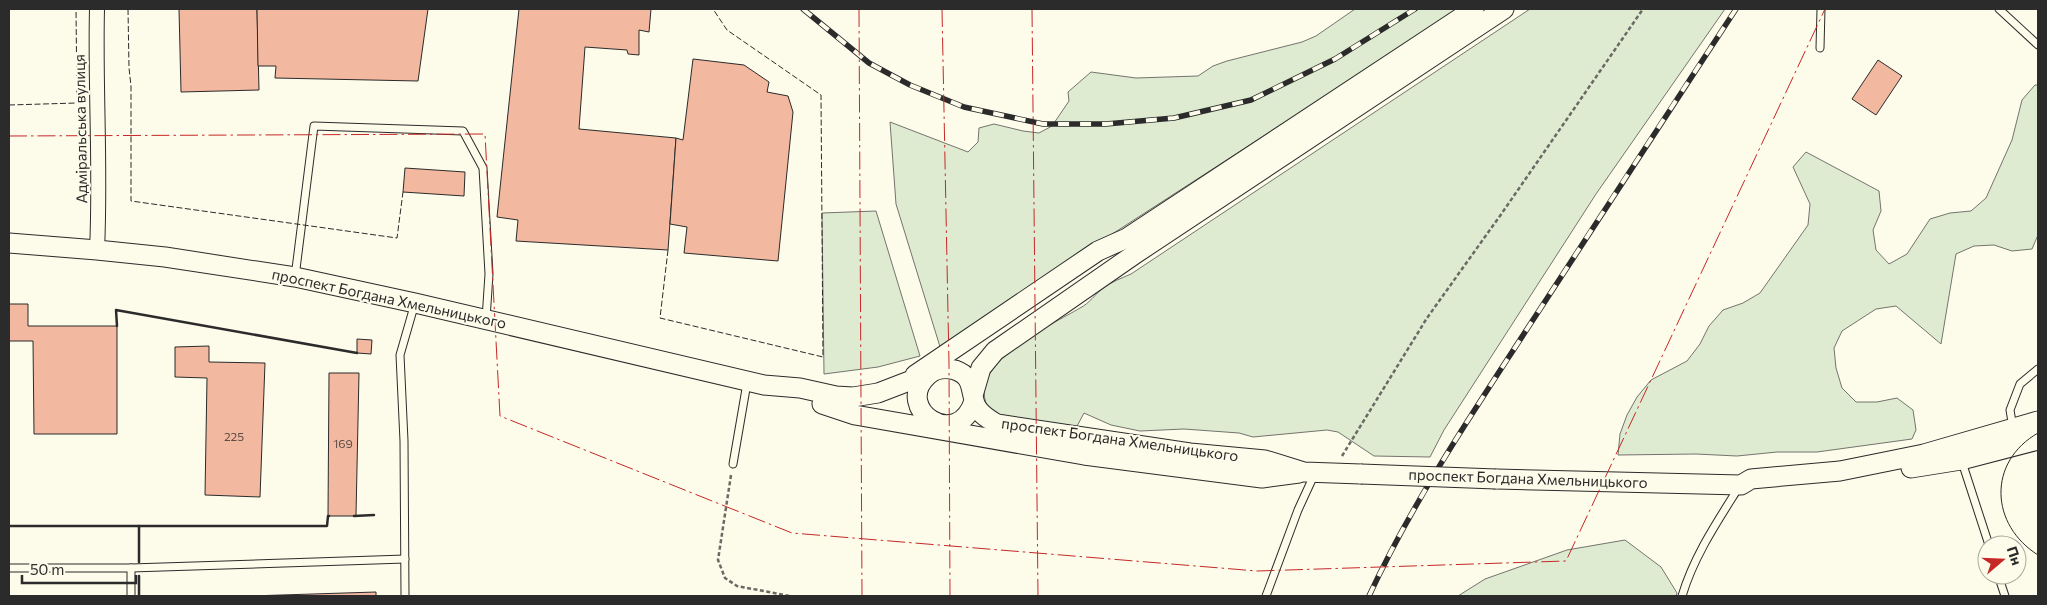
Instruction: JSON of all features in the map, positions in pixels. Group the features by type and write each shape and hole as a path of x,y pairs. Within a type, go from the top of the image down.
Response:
{"main road":[{"path":"893,387 914,376 1098,251 1127,238 1474,9"},
{"path":"1127,238 1104,260 923,380 917,397 919,406 924,414 939,423 957,423 971,410 981,368 995,350 1135,254 1504,9"},
{"name":"проспект Богдана Хмельницького","path":"9,243 165,257 295,278 415,303 756,383 800,388 836,396 853,397 878,393 934,371 948,368 964,376 970,383 974,396 987,419 997,424 1190,454 1265,460 1309,472"},
{"name":"проспект Богдана Хмельницького","path":"756,383 796,399 939,423 968,436"},
{"name":"проспект Богдана Хмельницького","path":"822,404 855,416 968,436 1084,455 1262,478 1309,472 1496,479 1782,483 1840,480 1959,452 2038,440"},
{"name":"проспект Богдана Хмельницького","path":"1959,452 2013,428 2038,421"}],"street":[{"name":"Адміральська вулиця","path":"97,9 99,215 97,250"}],"lane":[{"path":"1820,48 1821,9"},
{"path":"1999,9 2038,45"},
{"path":"295,278 314,126 463,131 483,168 489,274 486,320"},
{"path":"406,596 404,441 400,355 415,303"},
{"path":"2013,428 2010,410 2020,384 2038,369"},
{"path":"733,464 756,383"},
{"path":"1959,452 1986,535"},
{"path":"1266,596 1298,510 1309,472"},
{"path":"1682,596 1687,581 1710,533 1746,482"},
{"path":"9,568 131,568 405,560"},
{"path":"131,568 131,596"}],"path":[{"path":"1334,473 1347,446 1427,318 1643,9"},
{"path":"733,464 718,560 725,578 737,586 790,596"}],"green space":[{"path":"1355,9 1460,9 1106,238 941,350 896,204 890,122 968,152 978,142 979,128 994,124 1039,133 1052,126 1069,101 1068,92 1091,72 1136,78 1198,76 1213,66 1227,61 1302,42 1316,36"},
{"path":"1530,9 1725,9 1596,194 1444,430 1430,457 1374,456 1338,432 1327,430 1253,437 1239,433 1184,429 1140,431 1111,425 1084,413 1075,430 997,417 987,406 984,390 990,374 1016,346 1084,306 1106,286 1131,274"},
{"path":"2035,85 2038,85 2038,235 2032,249 2012,251 1994,245 1974,246 1956,254 1941,344 1896,306 1876,309 1842,331 1834,348 1836,368 1842,388 1856,402 1877,402 1897,398 1913,410 1916,430 1912,439 1817,452 1777,452 1737,456 1696,454 1618,455 1620,434 1627,415 1637,397 1651,380 1687,361 1700,344 1709,326 1723,310 1743,303 1760,293 1808,225 1810,204 1793,167 1806,152 1879,191 1881,211 1873,230 1876,250 1889,264 1907,254 1930,219 1950,213 1971,211 1986,198 2012,140 2022,100"},
{"path":"876,211 920,356 878,367 824,374 822,213"},
{"path":"1625,540 1661,567 1677,593 1676,596 1458,596 1485,579 1567,550"}],"building":[{"path":"179,9 257,9 259,90 181,92"},
{"path":"257,9 428,9 418,81 275,78 276,66 258,66"},
{"path":"519,9 651,9 649,32 639,30 639,55 628,54 627,50 585,47 579,129 676,138 668,250 516,241 518,220 497,217"},
{"path":"693,59 744,65 769,82 767,92 788,96 793,112 778,261 684,253 687,227 670,224 676,138 683,140"},
{"path":"1878,60 1902,76 1876,115 1852,99"},
{"path":"405,168 465,172 464,196 403,192"},
{"path":"9,304 28,304 28,326 117,326 117,434 34,434 33,341 9,341"},
{"path":"357,339 372,340 371,354 357,353"},
{"path":"209,346 209,362 265,363 260,497 205,495 207,378 175,377 175,347"},
{"path":"329,373 359,373 356,516 328,516"},
{"path":"376,592 376,596 250,596"}],"tram line":[{"path":"2038,433 2021,445 2010,460 2003,476 2001,494 2003,511 2011,527 2022,542 2038,555"}],"railway":[{"path":"803,9 869,63 910,85 964,107 1043,124 1106,124 1174,118 1251,100 1335,59 1415,9"},
{"path":"1369,596 1424,492 1465,425 1736,9"}],"fence":[{"path":"9,105 77,103 76,9"},
{"path":"128,9 131,86 131,201 397,238 403,192"},
{"path":"668,250 660,318 823,357 821,95 727,30 713,9"}],"wall":[{"path":"117,326 116,310 357,353"},
{"path":"354,516 374,515"},
{"path":"9,526 327,526 329,516"},
{"path":"139,526 139,562"},
{"path":"139,576 139,596"}],"power":[{"path":"859,9 862,596"},
{"path":"942,9 949,364 950,596"},
{"path":"1032,9 1038,596"},
{"path":"9,136 485,134 500,416 792,533 1257,571 1566,561 1825,9"}]}
